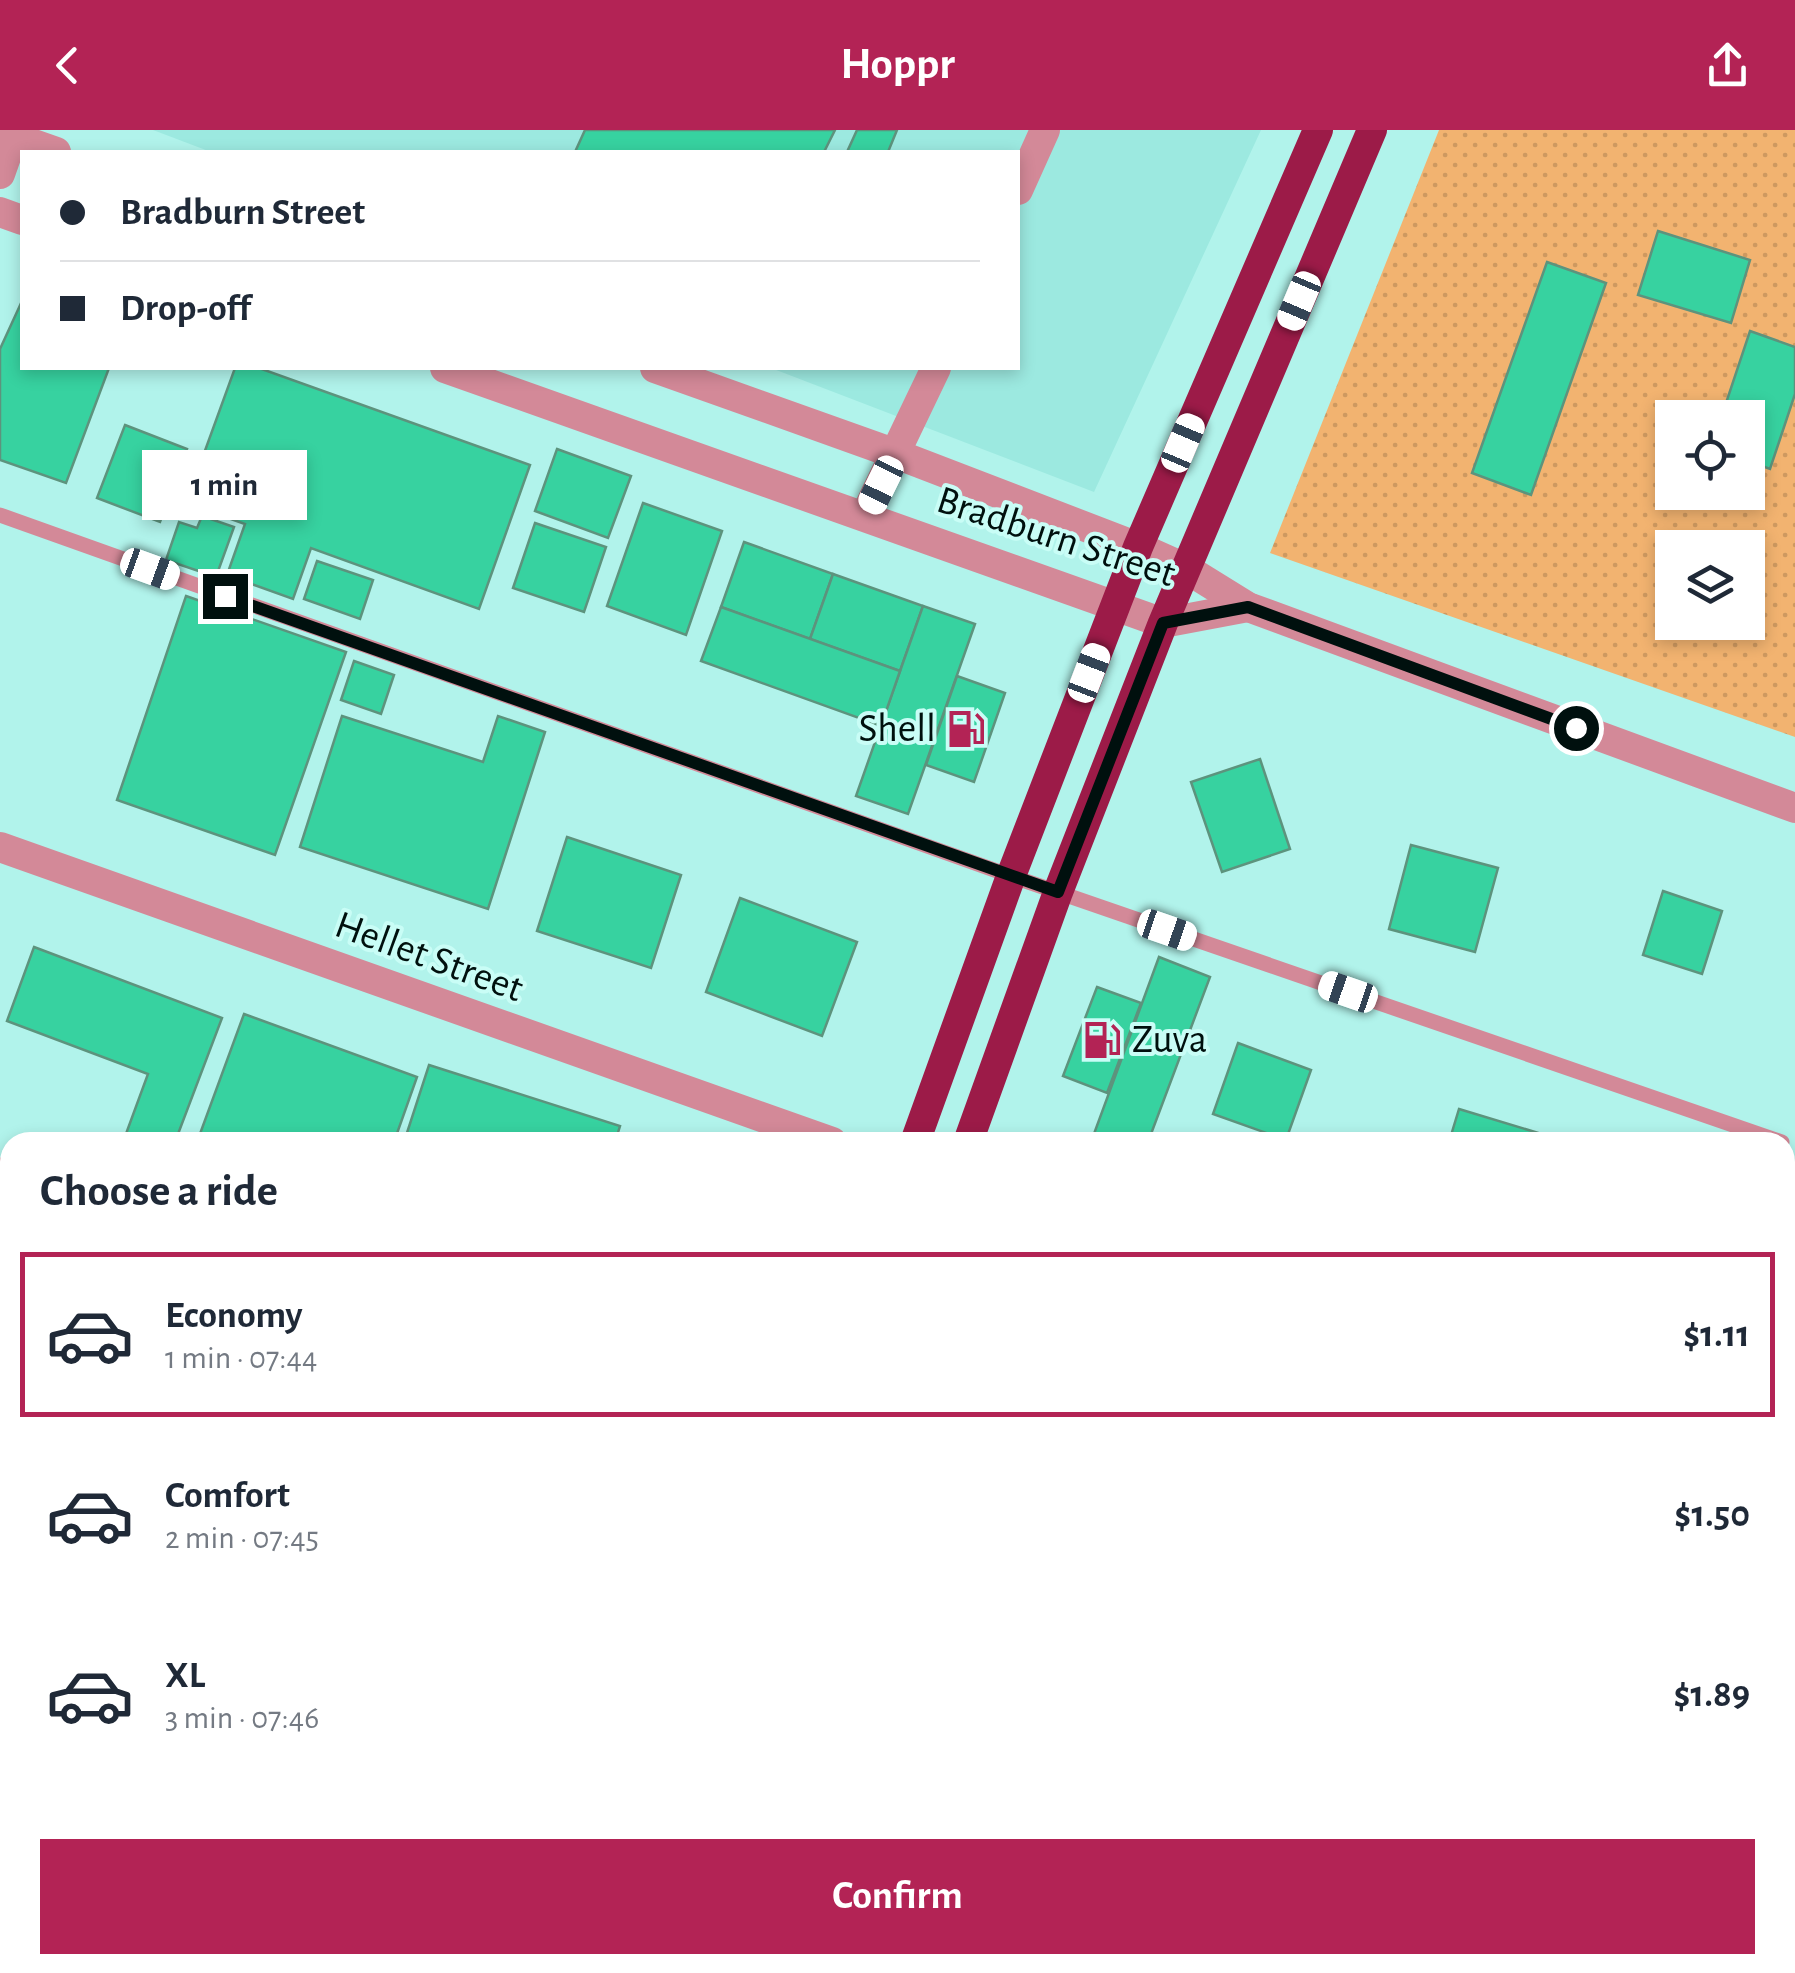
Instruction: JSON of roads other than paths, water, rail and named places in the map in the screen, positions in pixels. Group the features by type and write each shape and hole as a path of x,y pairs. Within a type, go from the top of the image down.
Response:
{"highway":[{"path":"919,1132 1138,548 1318,130"},
{"path":"972,1132 1058,892 1163,623 1372,130"}],"street":[{"path":"1020,186 1045,130"},
{"path":"0,174 6,135 50,150"},
{"name":"Bradburn Street","path":"451,370 1163,623 1248,607"},
{"name":"Bradburn Street","path":"662,370 896,454 1138,548 1185,568 1248,607 1795,808"},
{"path":"866,516 935,370"},
{"name":"Hellet Street","path":"0,847 804,1132"}],"lane":[{"path":"0,516 1012,876 1752,1132"}],"place":[{"name":"Shell","path":"966,729"},
{"name":"Zuva","path":"1102,1040"}]}
